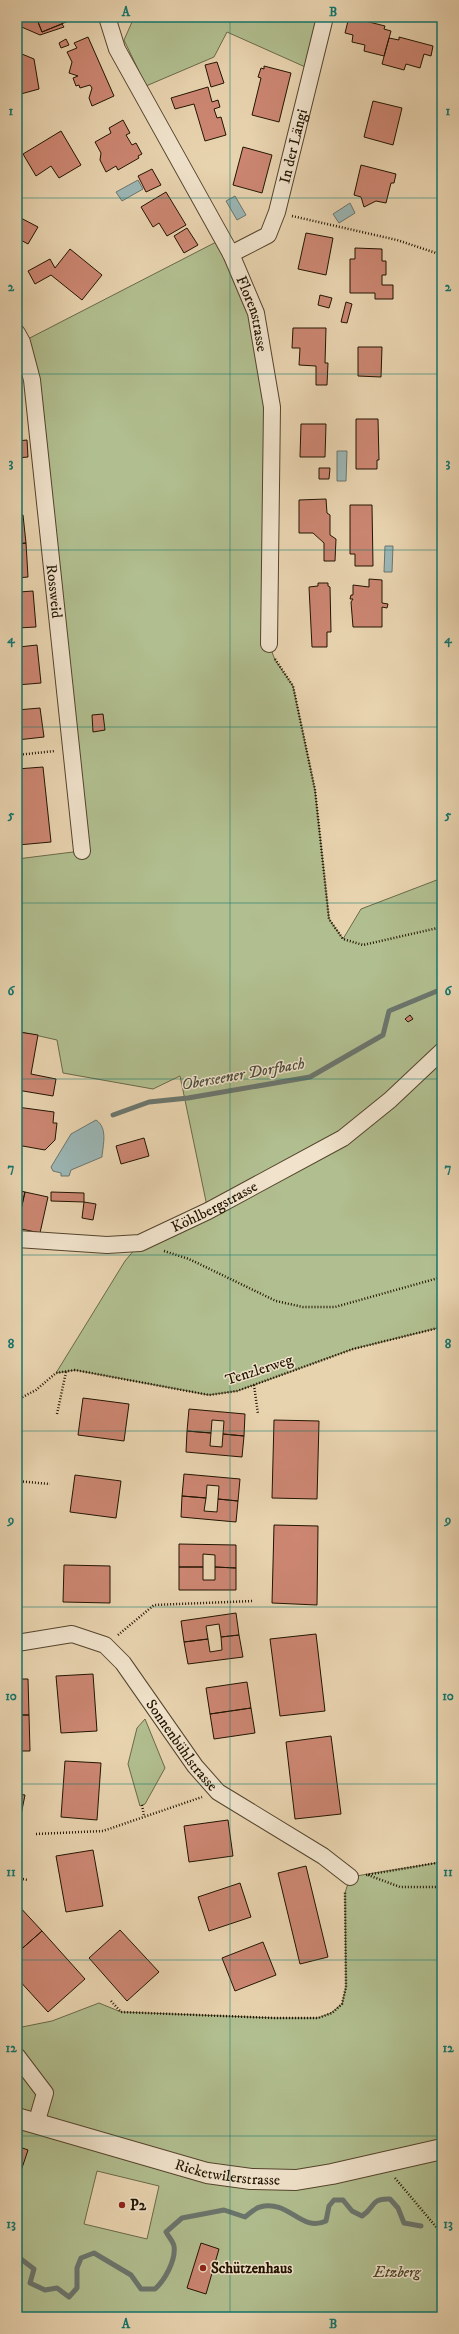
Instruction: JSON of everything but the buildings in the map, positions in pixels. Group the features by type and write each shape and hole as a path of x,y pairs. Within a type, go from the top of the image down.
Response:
{"street":[{"name":"Florenstrasse","path":"107,17 118,49 141,94 231,254 256,313 272,407 269,644"},
{"name":"In der Längi","path":"231,254 268,235 277,212 325,17"},
{"name":"Rossweid","path":"17,334 22,342 32,380 82,851"},
{"name":"Köhlbergstrasse","path":"17,1240 107,1245 140,1243 208,1211 343,1138 390,1100 442,1051"},
{"name":"Sonnenbühlstrasse","path":"17,1643 72,1634 105,1645 123,1663 195,1766 218,1792 323,1856 350,1877"},
{"path":"17,2056 45,2093 36,2124"},
{"name":"Ricketwilerstrasse","path":"17,2118 207,2173 251,2179 296,2180 332,2174 442,2149"}],"path":[{"path":"277,212 397,240 442,255"},
{"path":"269,644 275,660 293,686 316,790 329,919 343,939 363,945 442,927"},
{"path":"17,755 56,751"},
{"path":"140,1243 189,1259 276,1301 303,1307 335,1306 442,1277"},
{"name":"Tenzlerweg","path":"17,1400 36,1390 56,1373 75,1370 209,1395 237,1392 352,1349 442,1327"},
{"path":"57,1414 66,1372"},
{"path":"254,1385 258,1414"},
{"path":"17,1481 50,1484"},
{"path":"105,1645 154,1605 253,1600"},
{"path":"36,1834 103,1830 218,1792"},
{"path":"142,1805 144,1816"},
{"path":"111,2001 121,2012 275,2018 318,2018 332,2013 342,2004 346,1987 345,1893 350,1877 442,1862"},
{"path":"368,1875 400,1887 442,1886"},
{"path":"17,1878 28,1880"},
{"path":"382,2162 442,2234"}],"green space":[{"path":"138,17 325,17 312,70 227,32 214,57 146,86 124,40 132,22"},
{"path":"222,239 256,313 272,407 269,644 275,660 293,686 315,790 329,919 343,939 361,909 442,878 442,1327 353,1349 237,1391 209,1395 75,1370 56,1373 125,1261 140,1243 208,1211 180,1076 153,1089 63,1073 57,1040 17,1031 17,859 81,851 22,342"},
{"path":"145,1719 165,1768 145,1804 140,1806 128,1764 137,1728"},
{"name":"Etzberg","path":"442,1862 442,2317 17,2317 17,2028 52,2021 99,2003 121,2012 275,2018 318,2018 331,2013 342,2004 346,1987 345,1893 350,1877","holes":["97,2171 159,2186 147,2239 84,2224"]}],"water":[{"path":"138,180 143,189 122,201 116,192"},
{"path":"235,196 246,215 237,220 226,201"},
{"path":"350,203 355,213 339,223 333,214"},
{"path":"337,451 347,451 346,481 337,481"},
{"path":"385,546 393,546 392,572 384,572"},
{"path":"96,1120 102,1127 104,1137 102,1157 71,1170 69,1176 61,1176 61,1173 53,1171 51,1167 71,1134"}],"waterway":[{"name":"Oberseener Dorfbach","path":"113,1115 149,1102 188,1098 310,1077 383,1035 389,1011 442,989"},
{"path":"17,2256 34,2269 30,2283 45,2290 57,2288 69,2297 77,2288 77,2268 81,2258 94,2253 131,2275 141,2289 155,2289 166,2275 172,2263 174,2246 166,2232 182,2218 224,2210 245,2217 260,2207 270,2206 287,2211 309,2223 317,2224 326,2221 329,2206 334,2200 343,2200 352,2211 362,2216 379,2200 390,2199 398,2208 404,2223 421,2226"}],"place":[{"name":"P2","path":"122,2205"},
{"name":"Schützenhaus","path":"203,2268"}]}
